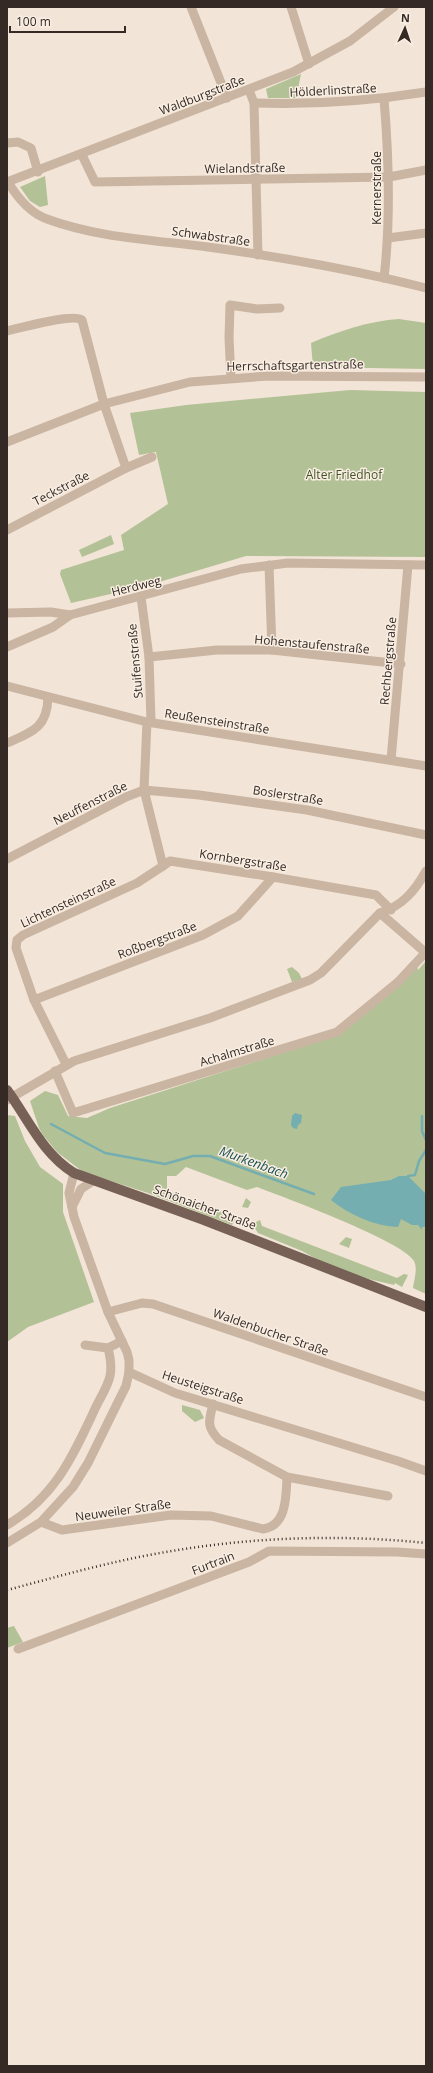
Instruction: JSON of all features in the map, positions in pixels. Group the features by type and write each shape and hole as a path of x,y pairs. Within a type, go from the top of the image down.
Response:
{"main road":[{"name":"Schönaicher Straße","path":"9,1096 41,1144 58,1162 74,1173 204,1220 426,1308"}],"street":[{"path":"191,7 227,98"},
{"path":"291,7 309,64"},
{"name":"Waldburgstraße","path":"7,182 38,172 249,90 309,64 350,40 394,7"},
{"path":"249,90 254,103 258,255"},
{"name":"Hölderlinstraße","path":"254,103 296,104 384,99 426,92"},
{"name":"Kernerstraße","path":"384,99 389,176 388,238 384,278"},
{"path":"7,143 18,142 31,148 38,172"},
{"name":"Wielandstraße","path":"82,155 95,182 257,180 389,176 426,170"},
{"name":"Schwabstraße","path":"7,182 25,205 45,219 90,232 258,255 384,278 426,288"},
{"path":"388,238 426,233"},
{"path":"231,378 229,338 230,305 257,310 280,308"},
{"path":"7,331 69,318 80,318 82,320 104,404 126,468"},
{"name":"Herrschaftsgartenstraße","path":"7,442 104,404 190,382 231,378 349,375 426,377"},
{"name":"Teckstraße","path":"7,530 126,468 152,457"},
{"path":"269,565 272,650"},
{"name":"Herdweg","path":"7,612 51,612 70,615 242,570 269,565 426,565"},
{"name":"Rechbergstraße","path":"391,760 401,664 408,565"},
{"name":"Stuifenstraße","path":"141,597 149,658 149,722"},
{"path":"7,647 53,627 70,615"},
{"name":"Hohenstaufenstraße","path":"149,658 217,650 272,650 401,664"},
{"name":"Reußensteinstraße","path":"7,686 48,698 149,722 426,766"},
{"path":"7,743 31,732 38,726 44,719 48,698"},
{"name":"Neuffenstraße","path":"7,859 126,797 144,790 149,722"},
{"path":"144,790 163,866"},
{"name":"Boslerstraße","path":"144,790 200,795 308,810 426,835"},
{"name":"Kornbergstraße","path":"163,866 170,861 376,895 391,910"},
{"name":"Lichtensteinstraße","path":"66,1064 34,1000 16,948 17,940 23,935 137,883 163,866"},
{"path":"9,1096 66,1064 210,1018 310,980 321,973 380,913 391,910 409,898 426,871"},
{"name":"Roßbergstraße","path":"34,1000 203,935 238,916 273,877"},
{"name":"Achalmstraße","path":"55,1071 73,1113 337,1032 398,982 426,953 380,913"},
{"path":"7,1543 41,1522 73,1487 88,1463 126,1386 129,1372 129,1360 122,1340 108,1312 72,1208 69,1193 74,1173"},
{"path":"72,1208 81,1189 93,1181"},
{"name":"Waldenbucher Straße","path":"108,1312 142,1303 153,1304 426,1397"},
{"path":"85,1345 108,1348 122,1340"},
{"path":"7,1525 21,1517 47,1494 60,1478 110,1379 112,1364 108,1348"},
{"name":"Heusteigstraße","path":"129,1372 175,1393 398,1461 426,1472"},
{"path":"213,1404 208,1424 212,1432 219,1440 287,1477 388,1496"},
{"name":"Neuweiler Straße","path":"41,1522 62,1530 171,1514 211,1516 263,1529 271,1528 276,1525 285,1505 287,1477"},
{"name":"Furtrain","path":"18,1649 261,1558 269,1551 397,1552 426,1554"}],"green space":[{"path":"301,74 296,98 268,98 266,89"},
{"path":"45,176 48,205 40,207 30,201 20,187"},
{"path":"399,319 426,323 426,369 313,367 311,343 354,327"},
{"name":"Alter Friedhof","path":"350,390 426,392 426,557 246,556 146,586 71,603 60,574 61,570 124,550 121,535 168,504 156,452 139,455 130,413 186,405"},
{"path":"111,535 114,544 82,557 79,550"},
{"path":"426,961 426,1294 413,1288 416,1271 415,1264 405,1252 366,1231 341,1220 257,1187 247,1190 186,1167 176,1176 167,1176 167,1191 237,1218 232,1225 148,1193 83,1172 57,1152 39,1128 30,1101 45,1091 58,1095 68,1116 87,1118 110,1108 338,1035 417,966 418,970"},
{"path":"292,967 299,973 302,979 292,982 287,969"},
{"path":"7,1115 15,1116 25,1141 40,1167 63,1184 63,1212 94,1302 28,1327 7,1342"},
{"path":"246,1198 251,1202 248,1208 242,1207"},
{"path":"260,1220 262,1226 397,1278 404,1274 408,1275 402,1287 395,1283 394,1285 364,1278 327,1265 302,1251 258,1233 254,1227 254,1223"},
{"path":"346,1237 352,1239 349,1248 339,1244"},
{"path":"182,1405 200,1410 204,1418 195,1422 182,1411"},
{"path":"14,1626 23,1642 7,1648 7,1628"}],"water":[{"path":"295,1113 302,1115 301,1123 298,1125 297,1129 293,1128 291,1125 292,1116"},
{"path":"399,1176 408,1176 426,1194 426,1227 422,1227 422,1230 418,1225 412,1225 401,1219 398,1227 371,1222 354,1215 331,1200 341,1187 391,1180"}],"waterway":[{"path":"422,1116 422,1131 426,1140"},
{"name":"Murkenbach","path":"51,1124 105,1153 165,1164 193,1156 210,1156 314,1194"},
{"path":"408,1176 415,1175 419,1161 426,1150"}],"railway":[{"path":"7,1590 126,1560 166,1552 231,1543 296,1538 361,1538 426,1543"}]}
